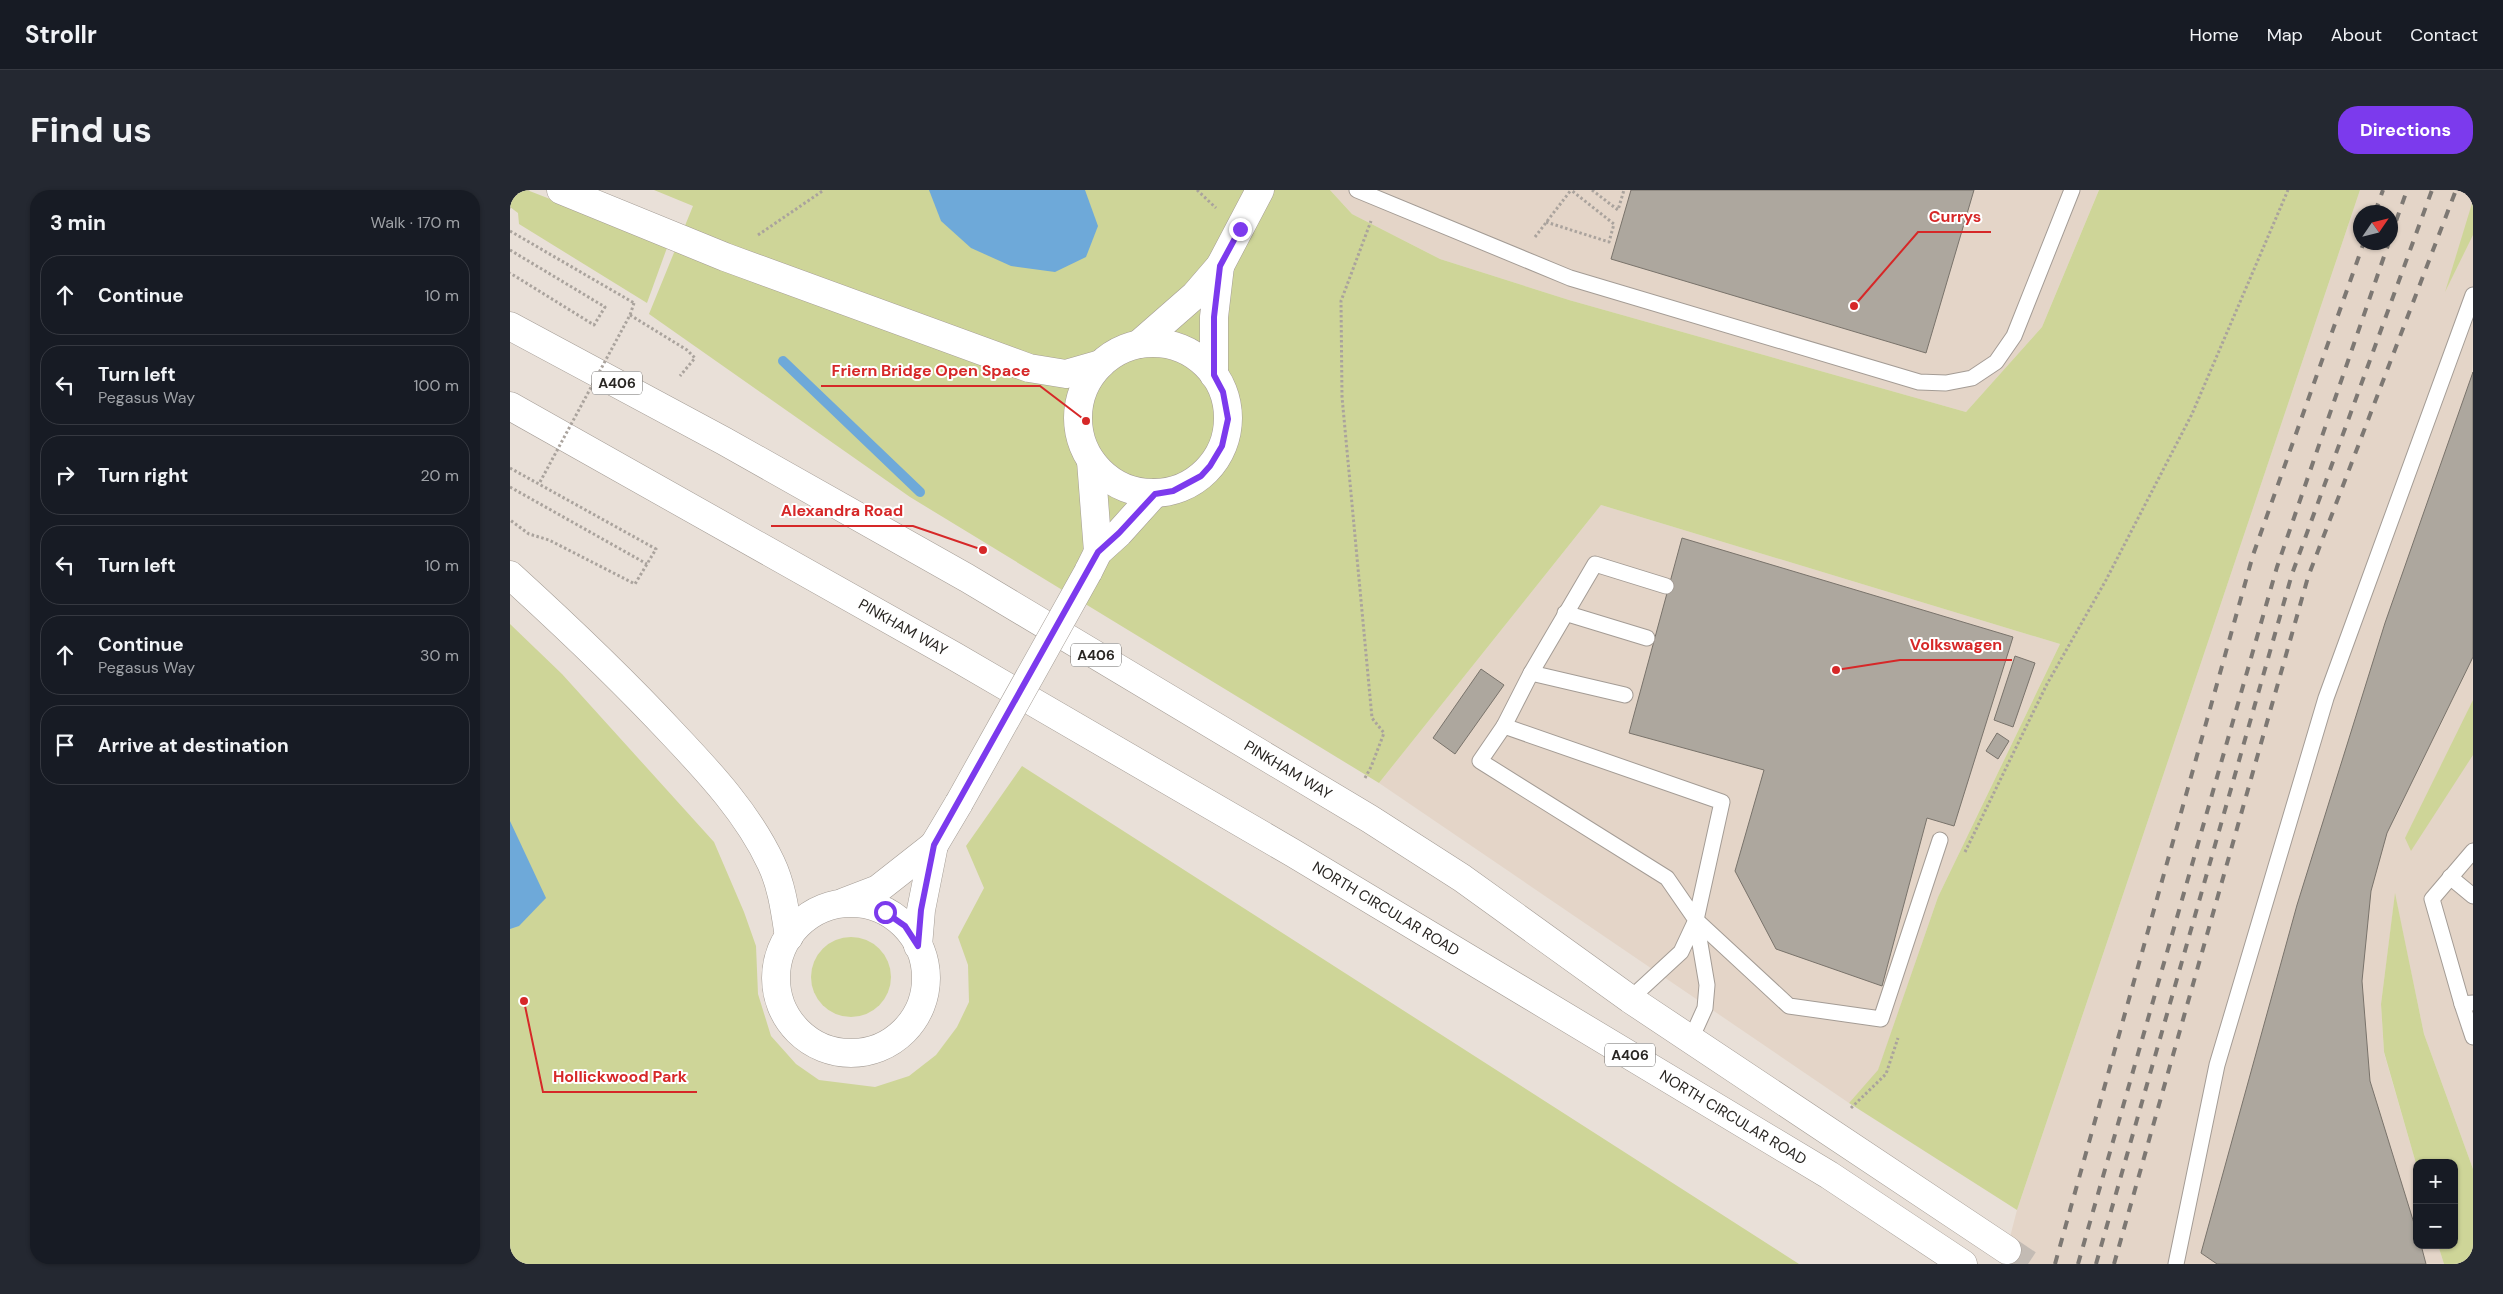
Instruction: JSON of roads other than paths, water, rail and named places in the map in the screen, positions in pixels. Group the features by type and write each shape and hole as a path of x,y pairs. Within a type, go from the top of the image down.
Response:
{"main road":[{"path":"561,190 725,258 1029,368 1066,374 1101,364"},
{"path":"1139,344 1169,345 1183,350 1200,360 1214,375 1223,392 1228,419 1222,446 1210,466 1201,476 1173,491 1155,494 1132,490 1111,481 1091,462 1083,445 1077,420 1078,407 1089,378 1101,364 1117,352 1139,344 1188,301 1220,266 1260,190"},
{"path":"1214,375 1214,317 1220,266"},
{"name":"PINKHAM WAY","path":"510,326 724,441 984,588 1370,819 1462,878 1630,999"},
{"name":"PINKHAM WAY","path":"510,406 954,656 1294,853"},
{"path":"1091,462 1093,562"},
{"path":"918,946 921,910 934,845 1093,562 1155,494"},
{"path":"510,575 578,637 650,709 736,804 771,863 784,899 789,936"},
{"path":"838,904 862,904 885,912 905,926 918,946 925,967 925,990 918,1011 906,1030 888,1044 874,1049 845,1053 823,1048 803,1036 788,1019 779,999 776,976 779,955 789,936 810,916 838,904 878,889 934,845"},
{"name":"NORTH CIRCULAR ROAD","path":"1294,853 1830,1175 1963,1264"},
{"name":"A406","path":"1630,999 2006,1250"}],"lane":[{"path":"1357,190 1570,278 1919,382 1946,383 1972,378 1996,362 2014,336 2072,190"},
{"path":"2176,1264 2216,1065 2326,698 2473,295"},
{"path":"1666,586 1595,564 1531,673 1504,726 1480,761 1668,878 1696,920 1789,1006 1881,1019 1940,840"},
{"path":"1565,613 1647,638"},
{"path":"1531,673 1625,695"},
{"path":"1504,726 1722,802 1696,920 1681,952 1630,999"},
{"path":"2473,850 2432,898 2467,1003 2473,1037"},
{"path":"2450,877 2473,896"},
{"path":"1690,1039 1705,1008 1707,985 1696,920"}],"water":[{"path":"929,190 1085,190 1098,226 1086,257 1055,272 1011,266 971,248 941,221"},
{"path":"510,821 546,898 519,926 510,929"}],"waterway":[{"path":"783,361 920,492"}],"tunnel":[{"path":"2007,1250 2028,1264"}],"railway":[{"path":"2378,205 2383,190"},
{"path":"2398,215 2407,190"},
{"path":"2096,1264 2292,574 2432,190"},
{"path":"2114,1264 2308,577 2456,190"},
{"path":"2055,1264 2253,555 2361,250"},
{"path":"2078,1264 2277,567 2386,250"}],"place":[{"name":"Currys","path":"1854,306"},
{"name":"Friern Bridge Open Space","path":"1086,421"},
{"name":"Alexandra Road","path":"983,550"},
{"name":"Volkswagen","path":"1836,670"},
{"name":"Hollickwood Park","path":"524,1001"}]}
